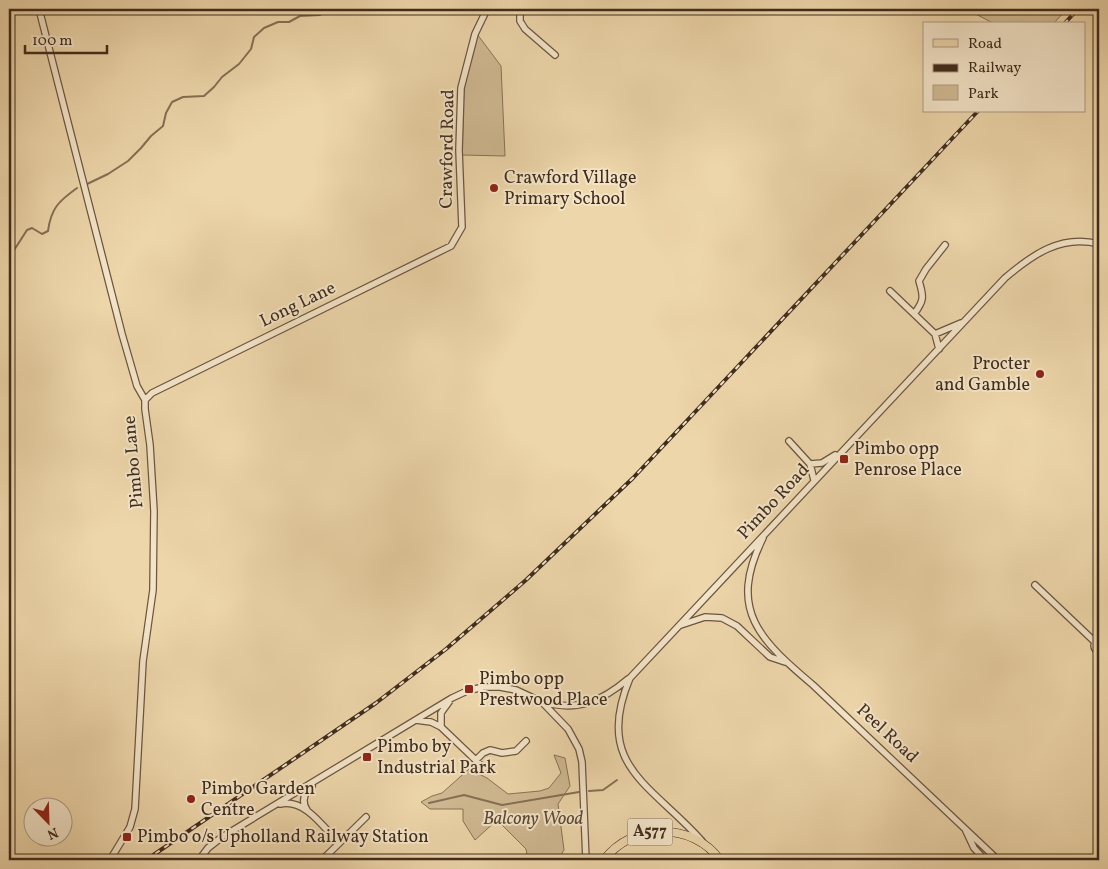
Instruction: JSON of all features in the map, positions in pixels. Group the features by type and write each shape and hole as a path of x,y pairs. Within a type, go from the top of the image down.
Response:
{"main road":[{"name":"A577","path":"604,860 615,848 630,838 657,831 673,832 703,842 720,860"}],"street":[{"name":"Pimbo Lane","path":"38,9 122,334 137,386 145,400 150,445 154,510 153,590 144,661 135,809 130,827 110,860"},
{"name":"Crawford Road","path":"460,232 462,227 459,150 461,88 475,34 487,9"},
{"path":"520,9 520,21 526,29 555,55"},
{"name":"Long Lane","path":"145,400 152,393 451,246 460,232"},
{"name":"Pimbo Road","path":"703,842 633,771 620,748 617,726 621,698 630,678 1005,278 1036,254 1055,245 1072,242 1099,244"},
{"path":"914,314 920,306 923,295 919,282 926,269 945,245"},
{"path":"890,291 935,334 939,349"},
{"path":"935,334 966,320"},
{"path":"789,441 810,464 814,480"},
{"path":"810,464 822,463 844,450"},
{"name":"Peel Road","path":"767,532 750,570 748,581 748,602 755,623 761,633 787,663 966,828 998,860"},
{"path":"1035,585 1097,640 1095,650 1099,653"},
{"name":"Peel Road","path":"678,627 705,617 722,618 737,626 770,658 787,663"},
{"path":"199,860 208,848 218,840 452,698 474,689 492,687 516,690 542,702 564,706 585,704 608,695 630,678"},
{"path":"441,727 441,713 452,698"},
{"path":"542,702 563,723 575,741 582,762 586,860"},
{"path":"416,720 431,722 441,727 484,768"},
{"path":"476,760 483,753 490,750 502,753 516,751 526,741"},
{"path":"323,776 309,788 304,797 304,805 308,812 339,843"},
{"path":"273,806 291,803 308,812"},
{"path":"322,860 366,816"},
{"name":"Peel Road","path":"966,828 974,848 985,860"}],"green space":[{"path":"966,9 1067,9 1055,22 991,22"},
{"path":"477,34 501,66 505,156 462,155 464,88"},
{"name":"Balcony Wood","path":"554,755 565,758 570,786 558,804 564,850 558,860 528,860 526,849 497,820 475,840 463,821 463,809 430,809 421,802 442,793 469,769 487,778 508,794 540,791 549,788 561,773"}],"waterway":[{"path":"85,185 108,174 128,161 163,126 166,113 172,102 183,97 204,96 222,77 239,64 251,49 254,37 264,28 278,22 289,22 300,16 320,15 329,9"},
{"path":"9,258 27,230 32,228 42,234 48,231 51,216 57,206 77,188"},
{"path":"589,791 603,790 617,780"},
{"path":"429,803 464,795 502,805 579,792"}],"railway":[{"path":"1066,22 1078,9"},
{"path":"146,860 376,703 446,649 526,580 633,478 977,112"}],"place":[{"name":"Crawford Village Primary School","path":"494,188"},
{"name":"Procter and Gamble","path":"1040,374"},
{"name":"Pimbo opp Penrose Place","path":"844,459"},
{"name":"Pimbo opp Prestwood Place","path":"469,689"},
{"name":"Pimbo by Industrial Park","path":"367,757"},
{"name":"Pimbo Garden Centre","path":"191,799"},
{"name":"Pimbo o/s Upholland Railway Station","path":"127,837"}]}
